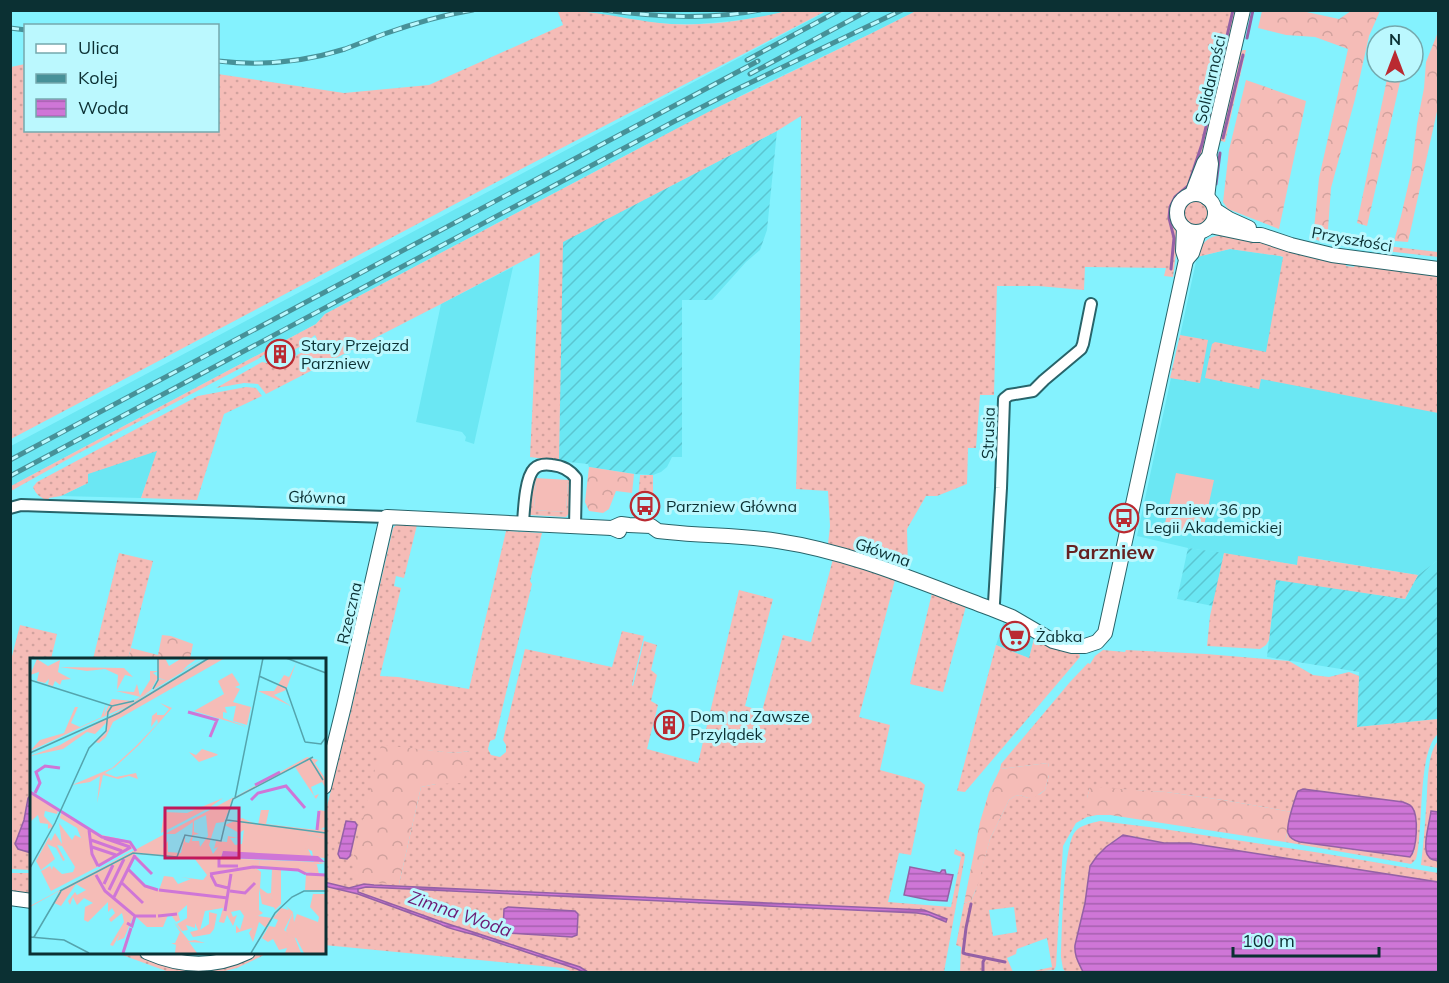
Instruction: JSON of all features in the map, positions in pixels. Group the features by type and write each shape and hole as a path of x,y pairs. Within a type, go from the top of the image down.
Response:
{"street":[{"name":"Solidarności","path":"1192,194 1209,156 1243,10"},
{"name":"Solidarności","path":"1207,198 1211,164 1209,156"},
{"path":"1186,260 1214,219 1215,210 1207,198 1192,194 1182,200 1177,209 1178,221 1191,232 1205,229"},
{"name":"Przyszłości","path":"1215,210 1229,219 1256,230 1261,235"},
{"path":"1184,228 1183,251 1186,260"},
{"name":"Przyszłości","path":"1205,229 1261,235 1332,255 1438,269"},
{"name":"Główna","path":"16,506 523,523 612,528 651,534 658,531 763,539 856,559 1012,617 1056,643 1093,645 1105,633 1186,260"},
{"name":"Strusia","path":"992,609 1001,488 1004,399 1009,395 1033,391 1081,349 1091,303"},
{"path":"523,523 530,475 536,467 549,464 562,467 575,476 577,482 575,526"},
{"name":"Rzeczna","path":"326,780 387,517"},
{"path":"10,898 30,901"},
{"path":"153,953 178,962 196,964 221,962 243,953"}],"shaded area":[{"path":"587,10 790,11 732,21 672,24 646,22 587,12"},
{"path":"827,11 916,11 756,88 630,153 325,314 316,324 11,486 11,446"},
{"path":"777,131 767,230 760,250 712,300 682,300 682,457 672,457 667,467 653,475 634,474 589,467 588,464 559,461 562,242"},
{"path":"1230,249 1280,256 1290,260 1438,278 1438,560 1418,575 1299,556 1297,565 1188,548 1137,536 1197,257"},
{"path":"513,267 474,444 465,441 466,437 462,432 416,422 441,304"},
{"path":"158,450 141,498 61,496 88,483 87,474"},
{"path":"1188,548 1224,553 1213,606 1177,599"},
{"path":"1438,560 1438,719 1357,727 1359,672 1267,657 1276,579 1405,599 1418,575"},
{"path":"1005,618 1035,635 1029,658 996,645"}],"green space":[{"path":"790,10 826,11 11,439 11,67 24,64 24,132 219,132 219,74 344,93 429,85 563,25 558,12 586,12 660,23 685,24 730,22"},
{"path":"916,11 1238,11 1206,146 1191,188 1177,200 1173,208 1173,219 1179,230 1173,277 1164,276 1166,268 1085,267 1084,290 1038,286 997,286 994,395 980,395 976,448 968,448 967,484 937,496 926,496 907,529 908,570 828,544 830,526 828,491 796,489 800,353 801,116 777,131 563,242 559,461 530,457 540,252 266,394 258,384 244,383 216,388 262,362 277,365 291,361 315,345 317,339 315,335 292,351 283,347 275,348 11,491 11,486 316,324 325,314 712,110"},
{"path":"1262,11 1302,11 1339,19 1351,11 1380,11 1374,24 1365,24 1365,54 1331,188 1327,243 1313,239 1319,178 1348,49 1315,37 1286,35 1258,28"},
{"path":"1438,32 1438,107 1408,242 1394,241 1411,173 1425,84 1426,62"},
{"path":"1246,50 1225,142 1219,138 1238,53"},
{"path":"1246,80 1306,101 1279,229 1228,209 1223,202 1229,150"},
{"path":"1386,84 1400,84 1367,226 1357,223"},
{"path":"1197,201 1206,207 1207,213 1204,222 1196,226 1190,224 1184,212 1187,205"},
{"path":"1229,233 1346,263 1346,266 1354,267 1355,264 1438,274 1438,413 1261,379 1259,389 1205,378 1212,344 1215,342 1266,352 1283,257 1230,249 1197,257 1207,240 1215,236 1227,237"},
{"path":"1328,239 1438,252 1438,257 1360,248 1361,244 1354,243 1353,247 1327,243"},
{"path":"1180,335 1208,340 1200,383 1170,378"},
{"path":"246,387 256,388 262,396 224,414 197,500 141,498 157,451 88,474 88,483 61,496 49,498 49,501 39,496 34,490 33,487 37,482 198,396"},
{"path":"589,467 634,474 632,493 616,491 609,509 603,513 589,511 585,502"},
{"path":"1176,473 1214,480 1202,535 1164,528"},
{"path":"640,475 653,475 654,514 644,502 642,504 638,501"},
{"path":"533,478 536,478 534,510 566,512 568,480 572,480 571,511 566,517 529,515 528,506"},
{"path":"536,478 568,480 566,512 534,510"},
{"path":"397,524 417,525 404,578 396,576 394,586 401,588 380,676 469,689 506,531 542,533 495,739 490,741 488,749 491,755 500,757 506,752 503,740 525,649 612,667 622,631 644,636 632,685 644,641 657,645 651,670 657,675 651,701 658,705 647,749 698,763 739,590 773,599 745,706 762,711 783,635 811,642 833,559 895,580 859,717 890,725 880,770 920,781 925,785 911,855 899,853 888,902 951,907 961,857 954,854 955,849 964,853 965,856 944,972 588,972 580,967 358,892 358,889 365,887 917,913 946,922 924,910 364,884 349,888 326,882 326,810 393,528","holes":["381,746 455,753 470,751 436,784 421,787 399,884"]},
{"path":"119,553 153,561 128,658 93,658"},
{"path":"1224,553 1297,565 1298,556 1418,575 1405,599 1276,580 1269,640 1266,645 1260,649 1207,646 1210,616"},
{"path":"932,593 966,606 943,692 910,684"},
{"path":"20,625 57,634 51,658 30,658 30,870 11,869 10,664"},
{"path":"162,635 193,644 190,658 128,658 131,648 158,655"},
{"path":"1035,635 1079,653 1080,657 965,792 957,791 996,645 1029,658"},
{"path":"1103,650 1206,654 1289,661 1313,675 1329,677 1349,672 1359,676 1357,727 1438,719 1438,734 1431,743 1424,774 1416,859 1411,864 1285,842 1288,831 1300,842 1410,857 1414,852 1416,822 1297,793 1292,812 1166,792 1090,788 1087,798 1087,817 1076,823 1063,846 1054,970 1029,972 1052,967 1047,938 1017,949 1016,954 1007,958 1013,972 960,972 961,947 956,945 964,903 971,901 975,892 990,839 1009,800 1020,795 1028,798 1040,794 1045,790 1049,775 1048,763 1000,769 1001,764 1095,656","holes":["1014,907 1017,932 993,936 989,910"]},
{"path":"1438,741 1438,812 1432,812 1430,859 1438,861 1438,868 1421,865 1429,764"},
{"path":"381,745 455,753 470,751 463,783 421,787 399,884 357,882 352,863"},
{"path":"1048,763 1049,775 1045,790 1035,797 1028,798 1020,795 1009,800 990,839 971,901 964,903 980,822 989,792 1000,769"},
{"path":"1090,787 1166,792 1292,812 1285,842 1110,815 1087,817 1087,798"},
{"path":"1100,821 1321,853 1438,873 1438,882 1190,843 1164,843 1131,836 1119,837 1097,856 1090,866 1085,903 1075,945 1078,963 1083,972 1066,972 1063,969 1061,957 1064,891 1071,840 1080,828"},
{"path":"10,873 30,873 30,896 11,893"},
{"path":"326,886 358,894 583,972 573,972 563,968 326,945"},
{"path":"118,953 135,953 150,960 192,971 217,969 258,953 267,953 237,968 221,972 169,972"}],"water":[{"path":"1303,789 1403,802 1410,805 1416,817 1416,832 1410,857 1300,842 1293,839 1288,833 1289,819 1297,793"},
{"path":"30,796 30,853 18,849 15,844 24,820"},
{"path":"1431,811 1438,812 1438,861 1430,858 1426,848"},
{"path":"346,821 355,822 357,825 350,856 347,859 340,858 338,854"},
{"path":"1123,835 1164,843 1189,843 1438,882 1438,972 1083,972 1076,956 1075,945 1085,903 1090,866 1106,847"},
{"path":"910,867 940,873 945,870 946,874 953,875 947,901 904,895"},
{"path":"326,882 349,888 364,884 924,910 947,919 946,922 917,913 366,887 358,889 358,892 580,967 588,972 583,972 447,927 358,894 326,886"},
{"path":"508,907 575,911 578,914 577,935 572,937 507,933 503,930 504,909"}],"waterway":[{"path":"1171,269 1174,238 1169,218 1170,207 1175,197 1188,186 1202,144 1233,10"},
{"path":"1247,38 1253,10"},
{"path":"1223,138 1243,55"},
{"path":"1216,184 1220,153"},
{"path":"971,904 963,953 1005,962"},
{"path":"983,972 985,958"}],"railway":[{"path":"219,61 266,63 314,57 345,49 417,23 473,10"},
{"path":"604,10 682,16 721,15 760,10"},
{"path":"747,60 840,10"},
{"path":"750,74 869,10"},
{"path":"10,476 673,122 902,10"},
{"path":"10,28 24,30"},
{"path":"10,460 758,61"}],"place":[{"name":"Stary Przejazd Parzniew","path":"280,354"},
{"name":"Parzniew Główna","path":"645,506"},
{"name":"Parzniew 36 pp Legii Akademickiej","path":"1124,518"},
{"name":"Żabka","path":"1015,636"},
{"name":"Dom na Zawsze Przylądek","path":"669,725"}],"district":[{"name":"Parzniew","path":"1110,552"}],"water label":[{"name":"Zimna Woda","path":"460,914"}]}
